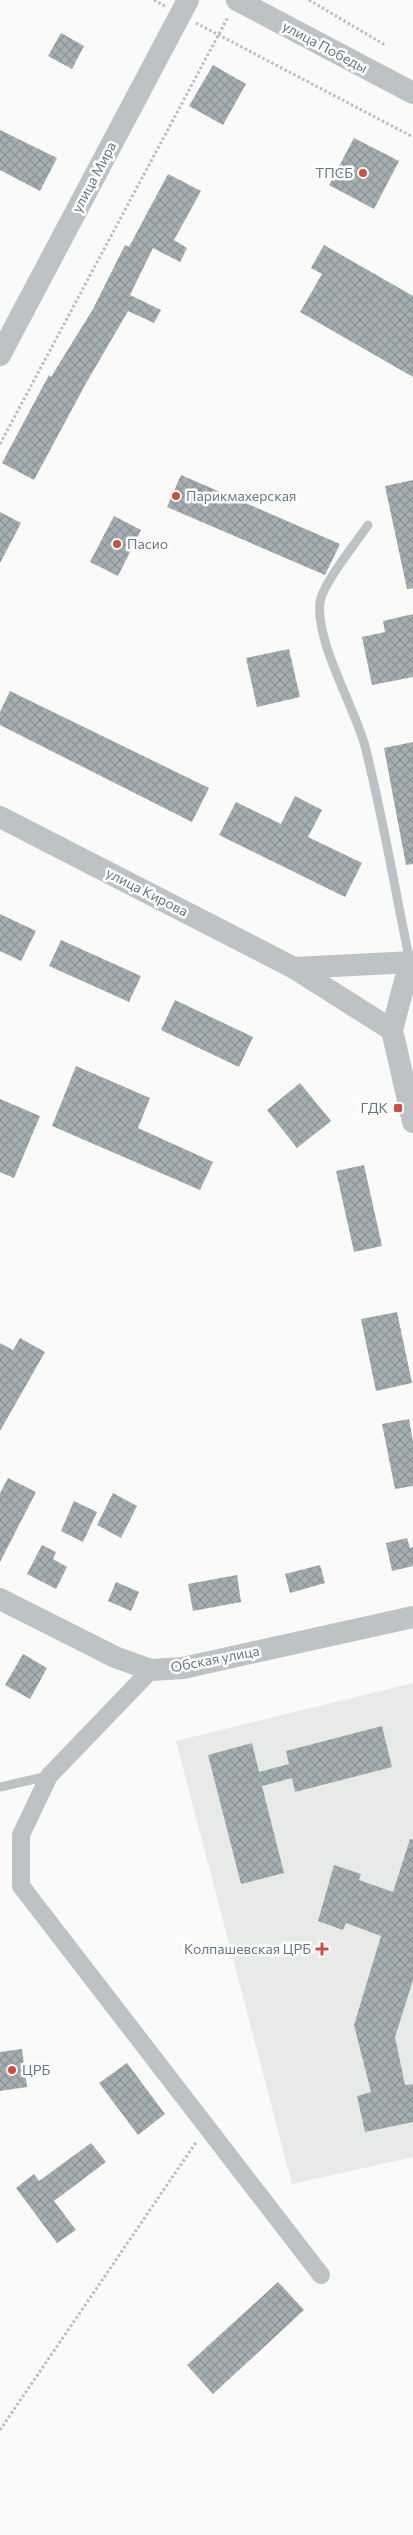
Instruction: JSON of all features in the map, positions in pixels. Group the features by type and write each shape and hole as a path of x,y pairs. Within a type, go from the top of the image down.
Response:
{"street":[{"path":"182,5 206,0"},
{"name":"улица Победы","path":"237,0 413,93"},
{"name":"улица Мира","path":"0,355 182,5"},
{"name":"улица Кирова","path":"0,817 294,968 392,1030"},
{"path":"294,968 412,962 392,1030 413,1122"},
{"name":"Обская улица","path":"0,1599 115,1657 151,1670 183,1668 413,1617"},
{"path":"151,1670 49,1776 21,1835 22,1886 321,2275"}],"lane":[{"path":"368,525 328,583 320,600 319,618 324,638 364,746 412,962"},
{"path":"0,1788 49,1776"}],"path":[{"path":"154,0 182,5 218,35 413,137"},
{"path":"309,0 386,45"},
{"path":"0,444 218,35"},
{"path":"0,2430 206,2127"}],"shaded area":[{"name":"Колпашевская ЦРБ","path":"413,1683 413,2157 292,2184 176,1741"}],"building":[{"path":"61,33 84,46 72,69 48,56"},
{"path":"213,65 246,84 223,125 189,106"},
{"path":"0,130 57,158 40,191 0,170"},
{"path":"354,138 399,161 374,209 329,185"},
{"path":"168,174 201,191 174,240 187,248 180,262 153,248 130,295 161,310 154,323 128,311 85,385 34,480 2,463 49,375 51,377 93,309 125,245 129,247"},
{"path":"324,245 413,296 413,377 300,312 322,274 311,268"},
{"path":"181,475 340,544 325,575 167,507"},
{"path":"413,480 413,588 407,589 385,486"},
{"path":"0,512 21,523 0,563"},
{"path":"114,516 141,530 118,576 90,562"},
{"path":"413,614 413,677 372,685 362,637 385,632 383,621"},
{"path":"289,649 300,697 257,707 246,658"},
{"path":"10,691 209,788 192,822 0,725 0,712"},
{"path":"413,742 413,864 406,865 384,748"},
{"path":"295,796 322,810 308,837 362,863 345,897 219,835 236,802 281,824"},
{"path":"0,914 36,931 21,961 0,951"},
{"path":"61,940 141,976 129,1002 49,966"},
{"path":"175,1000 253,1037 239,1067 161,1030"},
{"path":"76,1066 150,1098 138,1128 213,1162 200,1190 52,1126"},
{"path":"300,1083 331,1121 297,1148 267,1110"},
{"path":"0,1099 40,1116 14,1178 0,1172"},
{"path":"364,1165 382,1246 354,1252 336,1171"},
{"path":"397,1312 412,1383 376,1391 361,1319"},
{"path":"20,1338 45,1352 0,1431 0,1343 13,1350"},
{"path":"409,1419 413,1442 413,1486 395,1489 382,1424"},
{"path":"8,1478 36,1492 0,1562 0,1493"},
{"path":"113,1493 137,1506 121,1538 97,1525"},
{"path":"74,1501 97,1512 83,1542 61,1531"},
{"path":"407,1538 410,1548 413,1547 413,1566 392,1571 386,1543"},
{"path":"42,1545 56,1552 53,1559 67,1567 56,1589 27,1574"},
{"path":"320,1565 325,1583 290,1593 285,1574"},
{"path":"237,1575 241,1602 193,1611 188,1584"},
{"path":"116,1582 139,1592 131,1611 108,1601"},
{"path":"23,1654 47,1668 30,1699 5,1685"},
{"path":"382,1726 392,1767 295,1792 292,1778 262,1786 284,1873 241,1884 208,1755 252,1743 259,1772 289,1764 286,1751"},
{"path":"410,1839 413,1840 413,1980 395,2037 405,2085 413,2084 413,2122 365,2132 357,2096 371,2092 354,2025 381,1936 346,1923 343,1930 318,1921 334,1865 361,1874 359,1880 393,1892"},
{"name":"ЦРБ","path":"22,2049 27,2087 0,2091 0,2052"},
{"path":"127,2063 165,2114 138,2135 99,2083"},
{"path":"91,2143 106,2162 54,2201 76,2230 57,2243 16,2188 34,2174 39,2181"},
{"path":"278,2282 304,2310 213,2394 187,2365"}],"place":[{"name":"ТПСБ","path":"363,173"},
{"name":"Парикмахерская","path":"176,496"},
{"name":"Пасио","path":"117,544"},
{"name":"ГДК","path":"398,1108"},
{"name":"Колпашевская ЦРБ","path":"322,1949"},
{"name":"ЦРБ","path":"12,2070"}]}
